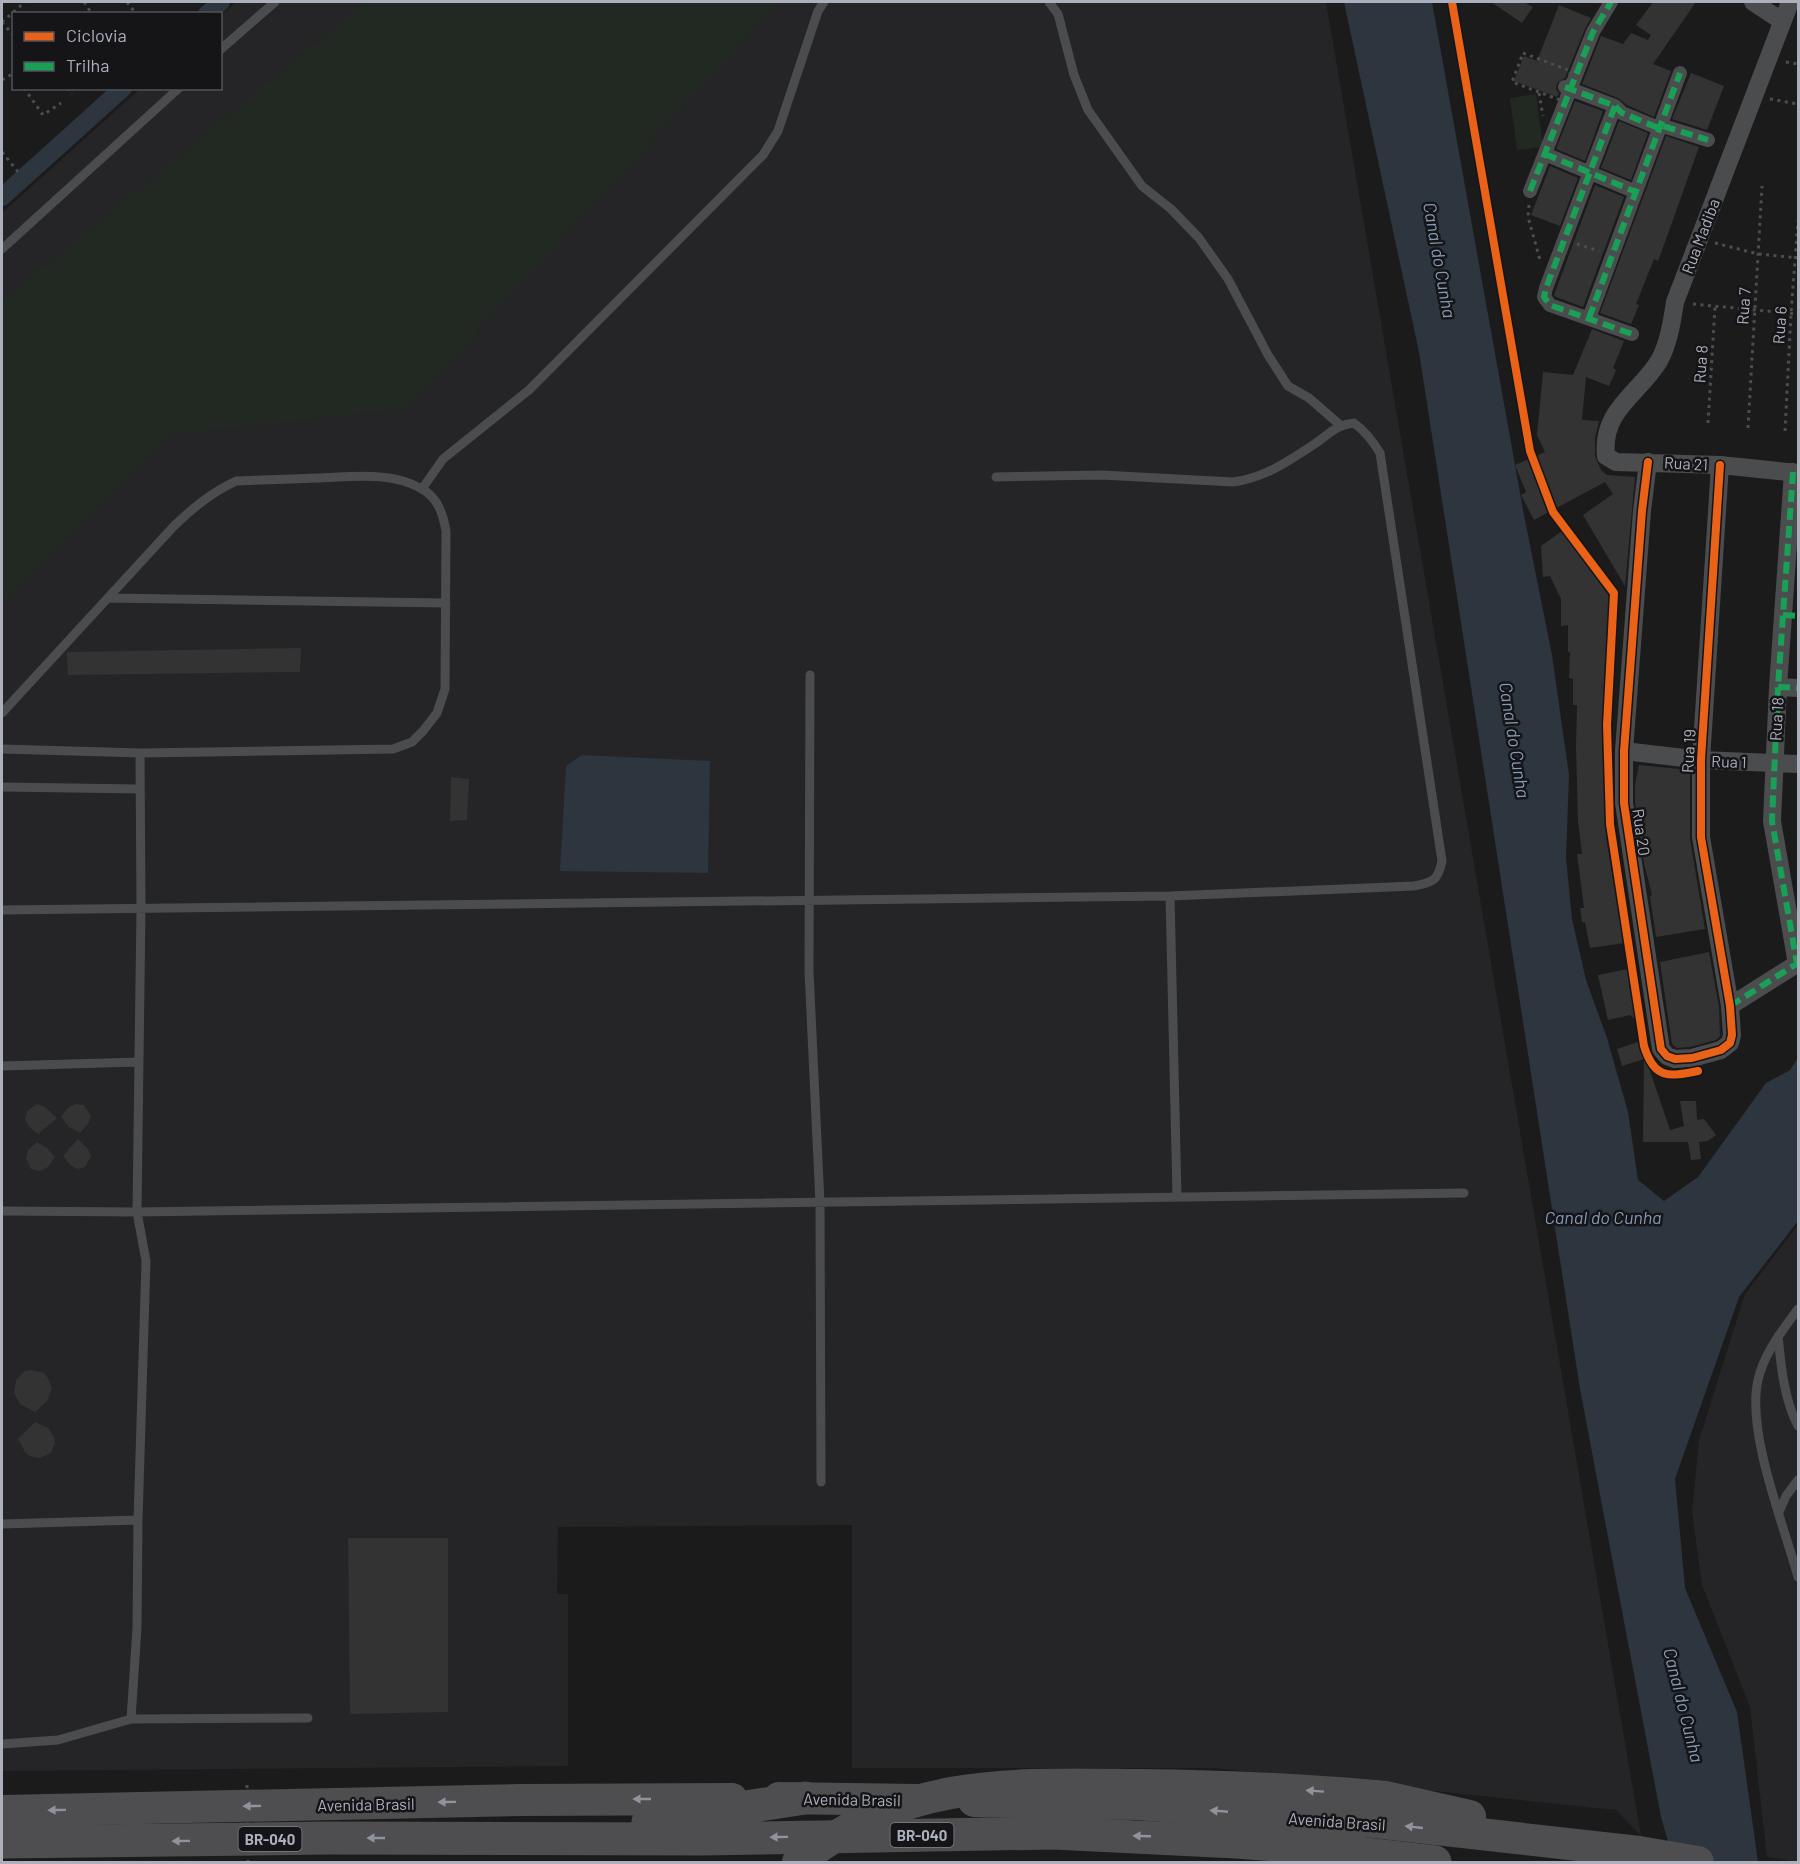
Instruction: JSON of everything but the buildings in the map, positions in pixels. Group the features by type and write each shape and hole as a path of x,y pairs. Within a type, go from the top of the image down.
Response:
{"highway":[{"path":"798,1863 831,1840 884,1811 916,1800 967,1790 1057,1784 1293,1789 1386,1797 1605,1848"},
{"path":"539,1839 805,1798"},
{"name":"Avenida Brasil","path":"2,1811 509,1800 805,1798 1136,1804 1374,1822 1639,1852 1698,1863"},
{"name":"Avenida Brasil","path":"2,1842 329,1838 703,1839 1054,1833 1149,1836 1259,1844 1435,1863"}],"street":[{"path":"1530,191 1568,88 1593,32 1611,2"},
{"path":"1753,2 1782,21"},
{"name":"Rua Madiba","path":"1610,460 1605,456 1604,446 1608,428 1615,413 1659,360 1673,319 1675,302 1790,2"},
{"path":"1588,318 1680,73"},
{"path":"1568,88 1615,106 1622,113 1656,127 1660,126 1708,140"},
{"path":"1615,106 1544,297 1550,304 1632,334"},
{"path":"1545,154 1636,192"},
{"name":"Rua 21","path":"1610,460 1720,465 1796,472"},
{"name":"Rua 20","path":"1648,462 1642,511 1624,751 1624,803 1661,1049 1667,1056 1675,1059 1692,1058 1722,1050 1730,1043 1732,1035"},
{"name":"Rua 19","path":"1720,465 1701,760 1701,837 1730,1006 1732,1035"},
{"name":"Rua 18","path":"1796,472 1791,615 1778,687 1772,821 1798,963"},
{"path":"1778,687 1798,688"},
{"name":"Rua 1","path":"1624,751 1701,760 1798,764"},
{"path":"1730,1006 1798,963"}],"lane":[{"path":"222,48 275,2"},
{"path":"422,489 443,459 529,390 763,155 778,130 818,11 824,2"},
{"path":"1049,2 1058,14 1074,75 1088,110 1143,186 1171,209 1199,238 1228,279 1268,355 1288,386 1308,398 1340,425"},
{"path":"2,249 177,90"},
{"path":"2,910 1170,896 1413,886 1430,883 1439,875 1442,861 1380,453 1370,437 1354,423 1340,425 1312,446 1272,470 1253,479 1233,482 1102,476 996,477"},
{"path":"2,713 199,503 218,489 236,481 368,477 393,479 422,489 436,502 443,513 446,531 445,689 437,713 412,742 393,749 140,753 2,749"},
{"path":"108,598 446,603"},
{"path":"810,675 809,971 819,1203 821,1482"},
{"path":"131,1719 137,1628 146,1261 137,1212 141,907 140,753"},
{"path":"2,787 140,789"},
{"path":"1170,896 1177,1196"},
{"path":"2,1066 139,1062"},
{"path":"2,1211 137,1212 1464,1193"},
{"path":"1798,1309 1778,1336 1763,1365 1757,1382 1756,1414 1762,1450 1779,1512 1794,1548 1798,1577"},
{"path":"1778,1336 1781,1369 1791,1410 1798,1426"},
{"path":"1779,1512 1786,1496 1798,1480"},
{"path":"2,1524 138,1520"},
{"path":"2,1744 58,1740 131,1719 309,1718"}],"path":[{"path":"14,12 25,2"},
{"path":"2,22 12,34"},
{"path":"1523,53 1571,71 1568,88 1560,100 1512,82 1523,53"},
{"path":"25,90 43,116 61,104"},
{"path":"69,90 72,94"},
{"path":"1754,95 1798,104"},
{"path":"2,152 19,173"},
{"path":"1530,191 1528,217 1546,288"},
{"path":"1565,238 1593,250 1613,252"},
{"path":"1699,239 1758,254 1797,258"},
{"path":"1675,302 1798,314"},
{"path":"247,1785 248,1863"}],"shaded area":[{"path":"236,2 1326,2 1641,1836 1616,1810 1214,1768 852,1768 852,1525 558,1527 557,1594 568,1594 568,1766 2,1771 2,213 139,90 222,90 222,14"},
{"path":"366,2 780,2 407,408 171,435 2,605 2,301"},
{"path":"1536,94 1543,147 1517,150 1510,98"},
{"path":"1798,1225 1798,1862 1767,1857 1750,1707 1702,1585 1692,1512 1699,1440 1745,1294"}],"water":[{"name":"Canal do Cunha","path":"1344,2 1432,2 1524,515 1552,655 1569,775 1566,858 1572,919 1586,980 1607,1038 1628,1112 1638,1180 1664,1201 1698,1177 1766,1083 1790,1070 1798,1058 1798,1221 1739,1297 1675,1479 1685,1588 1737,1712 1758,1862 1674,1862 1661,1817 1580,1389 1419,352"},
{"path":"582,755 710,761 708,873 560,871 566,766"}],"waterway":[{"path":"209,12 221,2"},
{"path":"2,197 121,90"}],"marked path":[{"path":"1530,191 1593,32 1611,2"},
{"path":"1589,318 1680,73"},
{"path":"1565,87 1615,106 1622,113 1656,127 1663,126 1708,140"},
{"path":"1615,106 1544,297 1550,305 1632,334"},
{"path":"1545,154 1636,192"},
{"path":"1793,472 1778,687 1772,821 1797,964"},
{"path":"1783,615 1798,616"},
{"path":"1778,687 1798,688"},
{"path":"1730,1006 1798,963"}],"cycle path":[{"path":"1452,2 1530,451 1553,512 1614,593 1607,725 1610,824 1644,1046 1652,1065 1664,1073 1678,1074 1698,1071"},
{"path":"1648,462 1642,511 1624,751 1624,803 1661,1049 1667,1056 1675,1059 1692,1058 1721,1050 1730,1043 1732,1035 1730,1006 1701,837 1701,760 1720,465"}]}
